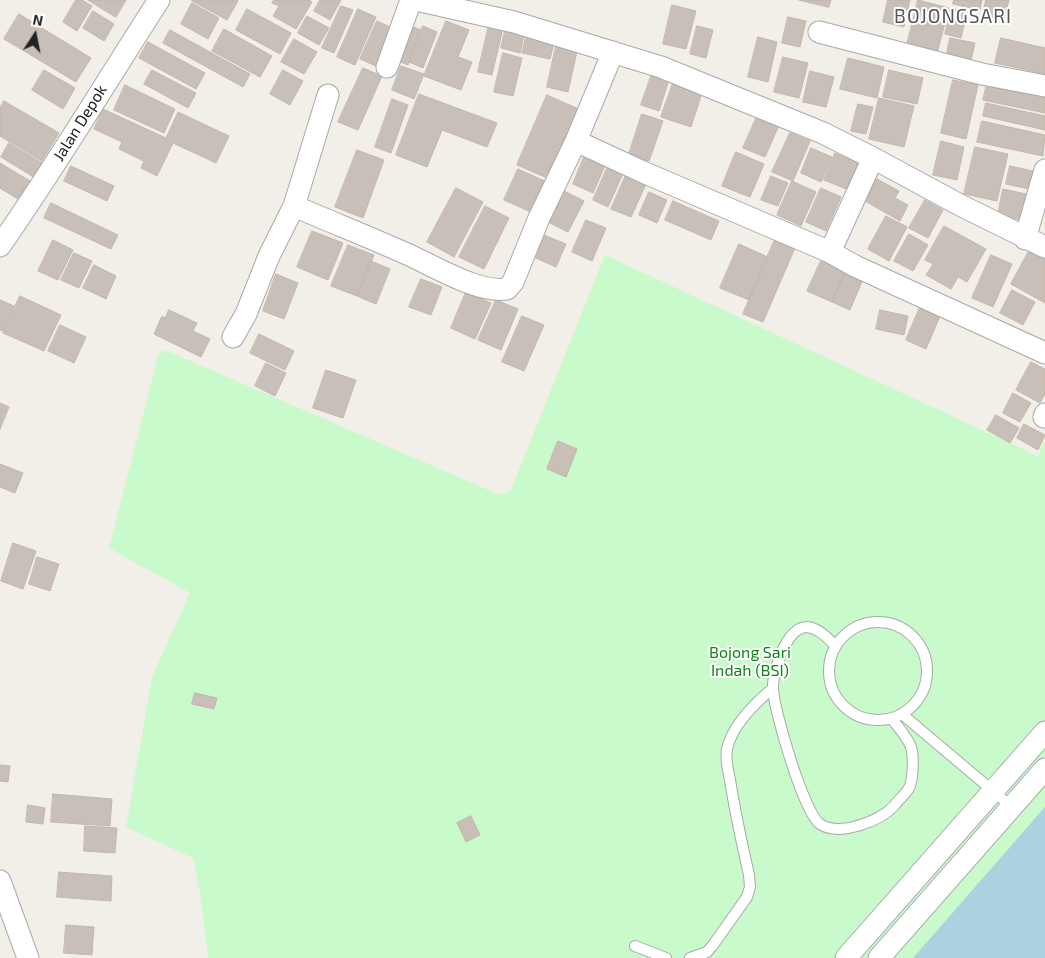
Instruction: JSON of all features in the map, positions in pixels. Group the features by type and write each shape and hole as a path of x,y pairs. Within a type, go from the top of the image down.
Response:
{"street":[{"name":"Jalan Depok","path":"0,246 60,157 100,90 159,0"},
{"path":"386,67 411,0"},
{"path":"416,0 514,22 661,67 824,133 960,205 1045,247"},
{"path":"819,32 982,74 1045,86"},
{"path":"294,206 408,254 460,280 493,289 507,288 513,282 540,218 576,142 613,52"},
{"path":"233,337 246,314 269,256 294,206 328,95"},
{"path":"576,142 669,184 830,252 855,266 1045,353"},
{"path":"830,252 874,158"},
{"path":"1026,238 1045,170"},
{"path":"846,958 1045,732"},
{"path":"879,958 1045,769"},
{"path":"0,881 28,958"}],"lane":[{"path":"875,622 898,626 917,641 927,663 925,686 912,707 903,715 892,719 868,720 846,710 832,691 828,668 835,645 852,628 875,622"},
{"path":"835,645 825,636 811,628 805,627 796,630 786,645 774,672 774,706 801,788 811,814 819,824 834,829 850,828 869,822 891,808 909,788 913,769 911,747 892,719"},
{"path":"690,958 707,952 713,945 742,904 750,888 732,795 726,757 727,748 738,726 754,704 773,688"},
{"path":"903,715 1012,807"},
{"path":"635,946 666,958"}],"green space":[{"name":"Bojong Sari Indah (BSI)","path":"605,255 1038,456 1045,440 1045,808 913,958 208,958 200,893 193,858 126,827 152,677 190,593 109,548 159,353 165,350 500,495 511,490"}],"water":[{"path":"1045,807 1045,958 913,958"}],"building":[{"path":"76,0 82,0 92,6 77,31 63,22"},
{"path":"88,0 126,0 116,17"},
{"path":"192,0 235,0 238,1 227,20"},
{"path":"274,0 309,0 312,2 296,29 273,16 279,6 272,3"},
{"path":"320,0 341,0 330,20 314,11"},
{"path":"799,0 831,0 829,7"},
{"path":"888,0 910,0 904,27 883,22"},
{"path":"918,0 949,8 936,57 906,49"},
{"path":"954,0 982,0 980,10 953,4"},
{"path":"986,0 1009,0 1004,20 983,15"},
{"path":"192,3 219,18 208,39 181,24"},
{"path":"672,5 696,11 686,49 663,44"},
{"path":"341,6 353,10 334,53 322,48"},
{"path":"951,8 967,12 961,38 945,34"},
{"path":"247,9 291,33 280,54 236,30"},
{"path":"358,9 376,17 355,65 337,57"},
{"path":"93,11 114,24 104,41 83,28"},
{"path":"19,14 91,58 76,82 4,39"},
{"path":"307,16 329,28 319,45 298,33"},
{"path":"788,17 806,21 800,47 782,43"},
{"path":"377,21 394,29 378,67 360,59"},
{"path":"446,21 469,30 458,57 472,62 461,90 424,76"},
{"path":"404,23 421,30 408,65 391,58"},
{"path":"489,25 503,28 492,75 478,72"},
{"path":"423,26 437,32 423,68 409,62"},
{"path":"697,26 713,30 706,58 690,54"},
{"path":"506,27 525,31 520,53 501,48"},
{"path":"224,29 272,56 260,77 212,51"},
{"path":"170,30 250,74 243,87 163,43"},
{"path":"527,33 555,39 550,59 522,53"},
{"path":"758,37 777,42 768,82 748,77"},
{"path":"950,38 975,43 970,65 946,59"},
{"path":"1001,38 1045,48 1045,74 995,63"},
{"path":"294,39 317,52 304,74 281,62"},
{"path":"148,42 205,73 196,89 139,58"},
{"path":"557,42 578,47 568,92 547,87"},
{"path":"503,53 522,58 513,96 494,92"},
{"path":"783,57 808,63 799,98 774,92"},
{"path":"848,58 884,67 877,98 840,89"},
{"path":"401,66 424,74 414,99 392,90"},
{"path":"363,68 382,76 358,130 338,122"},
{"path":"44,70 75,88 63,109 32,90"},
{"path":"152,70 196,93 188,108 144,84"},
{"path":"283,70 303,81 290,105 270,94"},
{"path":"889,70 923,78 917,104 883,97"},
{"path":"653,71 670,77 659,111 641,105"},
{"path":"810,71 834,77 826,107 803,102"},
{"path":"674,80 703,90 691,127 661,117"},
{"path":"953,80 978,85 966,139 941,133"},
{"path":"988,80 1045,92 1045,113 983,100"},
{"path":"125,85 175,109 164,133 114,110"},
{"path":"419,94 497,123 487,147 442,130 427,167 396,155"},
{"path":"547,95 583,111 552,180 517,165"},
{"path":"879,98 914,106 904,147 869,139"},
{"path":"392,99 408,105 391,153 375,147"},
{"path":"4,101 59,133 42,161 0,136 0,108"},
{"path":"986,103 1045,116 1045,130 983,116"},
{"path":"858,104 873,107 866,134 851,131"},
{"path":"103,109 166,138 178,112 229,136 216,163 173,143 157,176 141,168 144,161 119,149 122,142 94,129"},
{"path":"642,114 663,121 649,161 629,154"},
{"path":"758,114 780,123 765,157 743,148"},
{"path":"982,121 1045,135 1043,156 977,142"},
{"path":"790,133 810,141 793,181 772,172"},
{"path":"941,141 964,147 957,180 933,175"},
{"path":"9,143 49,167 40,181 1,157"},
{"path":"975,147 1008,154 997,201 964,194"},
{"path":"811,148 832,157 821,182 801,173"},
{"path":"357,150 384,160 363,218 335,207"},
{"path":"586,152 607,161 593,193 573,184"},
{"path":"736,152 764,164 750,197 722,186"},
{"path":"835,153 858,163 846,189 824,180"},
{"path":"0,163 35,184 24,203 0,188"},
{"path":"609,164 624,171 608,207 593,200"},
{"path":"71,166 114,186 107,201 64,181"},
{"path":"1010,166 1042,173 1038,191 1006,184"},
{"path":"518,169 549,183 535,214 504,200"},
{"path":"626,175 646,184 631,217 611,209"},
{"path":"870,175 899,191 895,198 908,205 900,221 858,197"},
{"path":"771,176 788,183 778,206 761,200"},
{"path":"792,181 816,192 801,226 777,215"},
{"path":"456,188 483,202 454,257 427,242"},
{"path":"821,188 841,197 826,231 806,222"},
{"path":"1003,189 1031,195 1026,221 998,215"},
{"path":"564,191 584,201 568,232 548,222"},
{"path":"649,192 667,200 657,223 639,215"},
{"path":"925,200 943,210 928,238 909,228"},
{"path":"673,201 719,221 711,240 665,220"},
{"path":"51,203 118,235 111,249 44,218"},
{"path":"485,206 509,218 484,269 459,257"},
{"path":"886,216 907,227 889,261 868,249"},
{"path":"586,220 606,228 592,261 572,252"},
{"path":"944,226 986,249 967,282 958,277 951,289 926,275 933,264 925,260"},
{"path":"312,231 343,243 328,280 297,267"},
{"path":"778,232 798,241 763,322 743,314"},
{"path":"539,233 566,244 556,267 529,255"},
{"path":"909,234 928,245 913,271 894,261"},
{"path":"53,240 73,250 58,280 38,271"},
{"path":"739,244 768,257 749,300 720,288"},
{"path":"348,245 374,255 357,296 331,286"},
{"path":"1029,251 1045,259 1045,303 1011,284"},
{"path":"74,253 92,261 79,288 61,280"},
{"path":"991,255 1012,264 993,307 972,298"},
{"path":"371,261 390,269 376,304 357,296"},
{"path":"821,261 845,272 832,302 807,291"},
{"path":"94,265 116,276 106,299 83,288"},
{"path":"845,272 863,279 850,310 832,302"},
{"path":"276,274 298,283 284,319 263,311"},
{"path":"421,279 442,287 431,315 409,307"},
{"path":"1012,290 1035,302 1023,325 1000,313"},
{"path":"466,292 491,303 475,339 451,328"},
{"path":"20,296 61,315 44,351 3,333"},
{"path":"0,300 14,306 3,331 0,330"},
{"path":"496,300 518,309 501,350 478,340"},
{"path":"923,300 943,309 926,349 906,340"},
{"path":"169,310 197,323 193,331 210,339 201,357 154,334 162,316 165,318"},
{"path":"880,310 908,316 904,335 876,329"},
{"path":"522,316 544,325 524,371 502,362"},
{"path":"60,325 86,337 74,363 48,351"},
{"path":"259,334 294,351 285,370 250,353"},
{"path":"1031,362 1045,369 1045,394 1040,403 1016,390"},
{"path":"266,363 286,373 275,396 255,386"},
{"path":"326,370 356,380 343,418 313,408"},
{"path":"1013,393 1031,403 1020,422 1003,413"},
{"path":"0,403 9,407 0,429"},
{"path":"996,415 1019,428 1010,443 987,430"},
{"path":"1024,424 1045,435 1038,450 1017,438"},
{"path":"558,441 577,449 566,477 547,469"},
{"path":"0,464 23,473 15,493 0,487"},
{"path":"13,543 36,551 23,589 1,581"},
{"path":"37,557 59,564 50,591 29,584"},
{"path":"195,693 217,698 214,709 192,704"},
{"path":"0,765 10,766 8,782 0,781"},
{"path":"53,794 112,799 110,826 51,822"},
{"path":"28,805 45,808 43,824 26,822"},
{"path":"471,816 480,835 466,842 457,823"},
{"path":"85,826 117,828 115,853 84,851"},
{"path":"59,872 112,876 111,901 57,897"},
{"path":"66,925 94,927 92,955 64,953"}],"district":[{"name":"BOJONGSARI","path":"953,17"}]}
